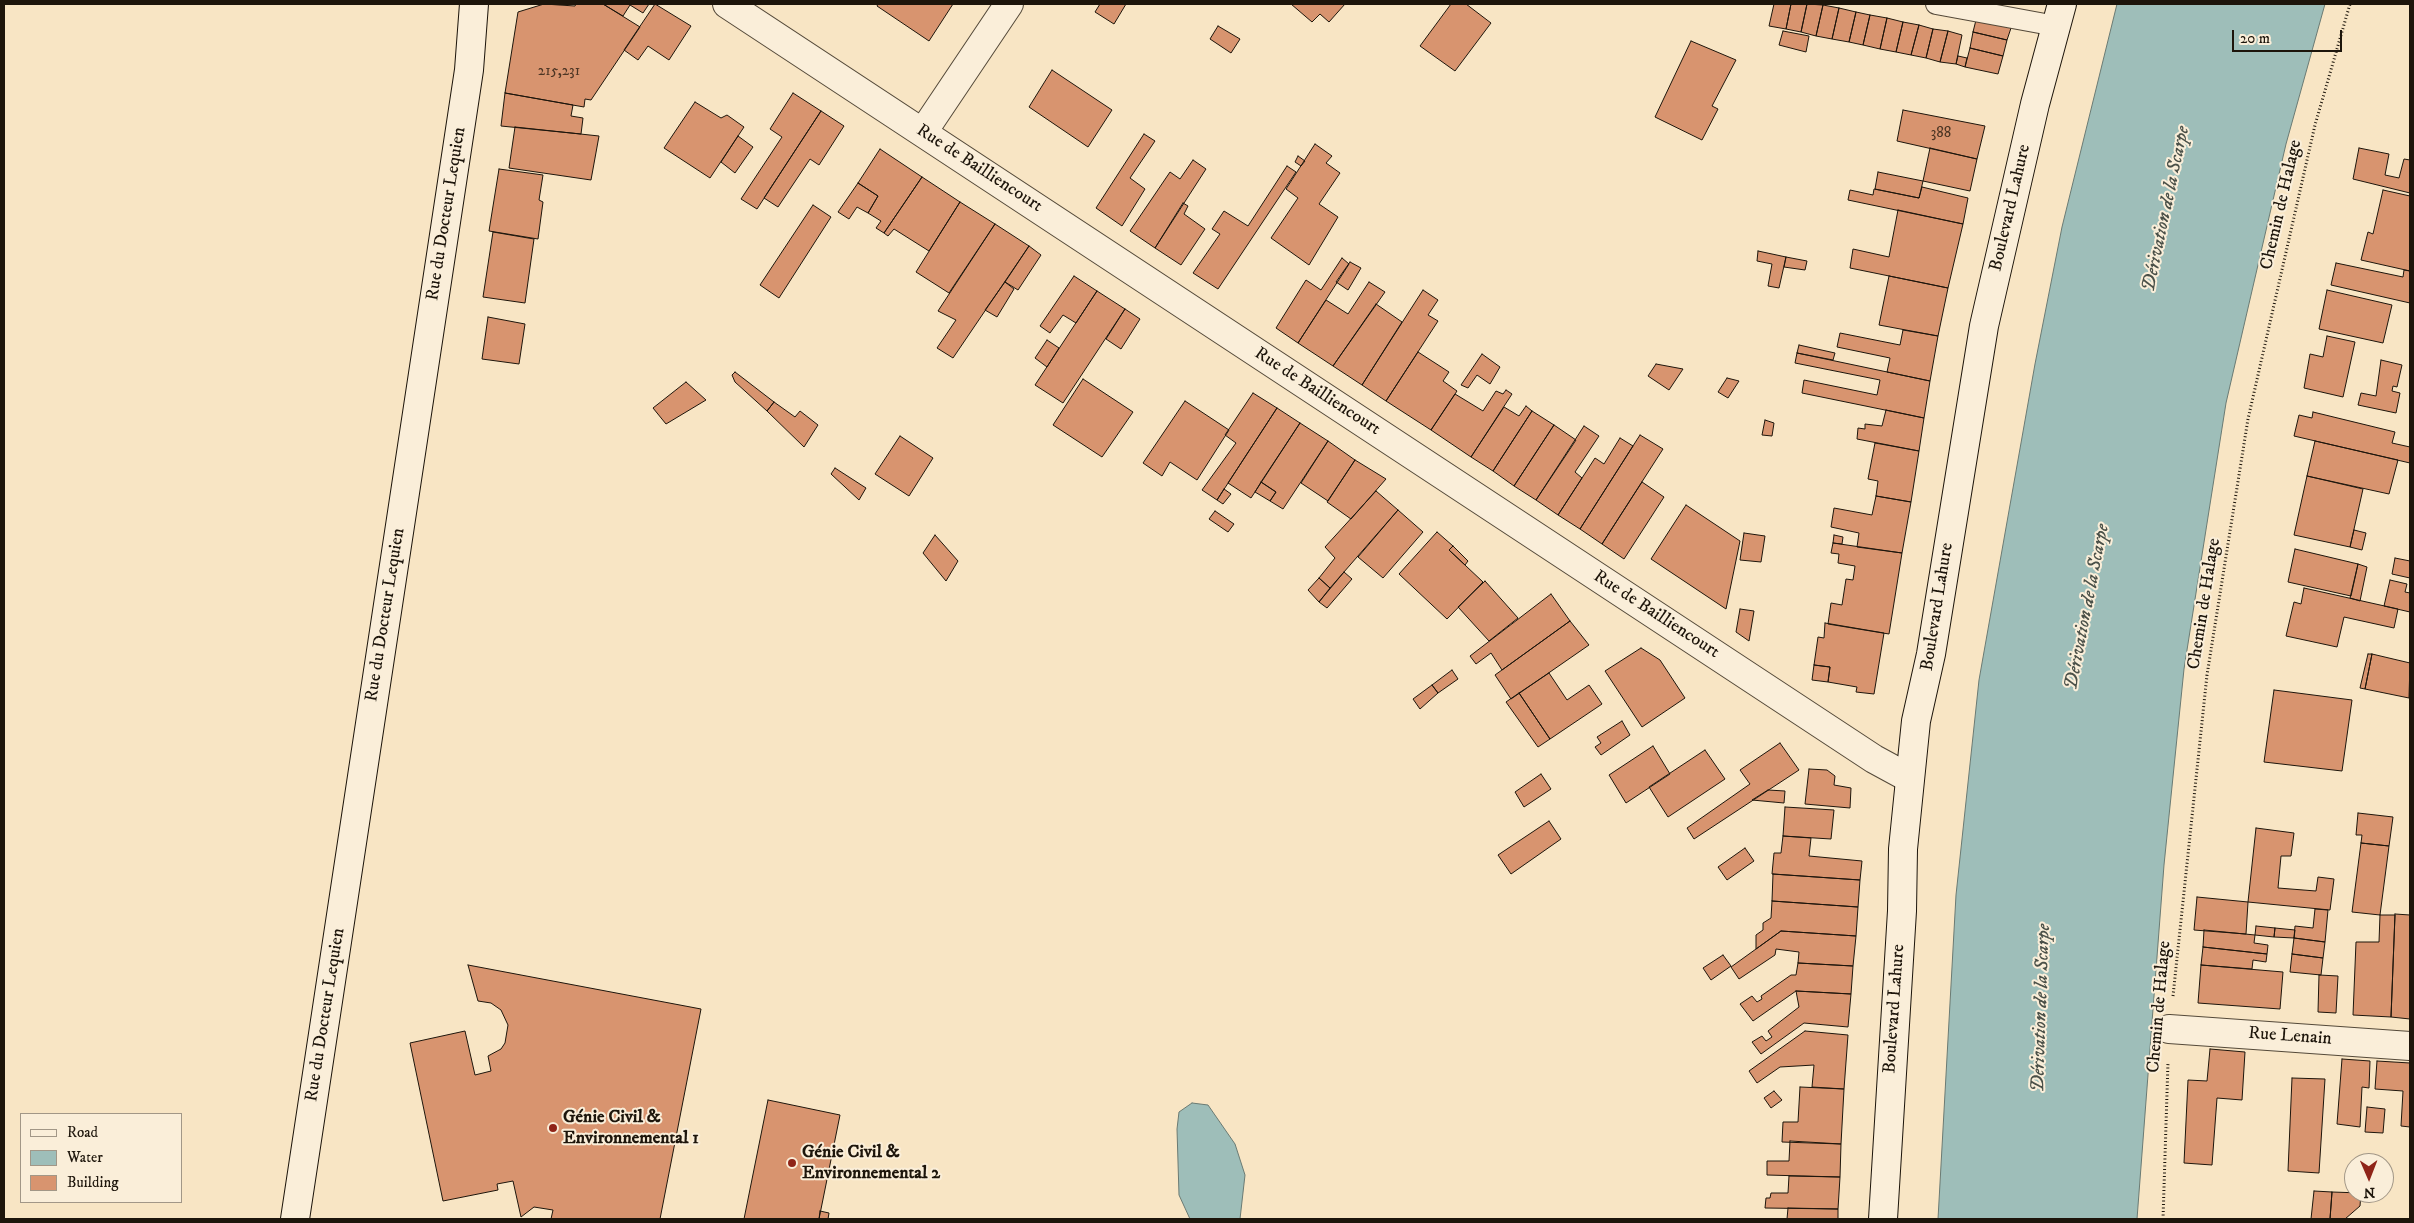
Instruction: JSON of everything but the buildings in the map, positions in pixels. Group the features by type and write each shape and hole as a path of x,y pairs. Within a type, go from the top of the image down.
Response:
{"street":[{"name":"Rue de Bailliencourt","path":"727,4 1874,759 1909,778"},
{"path":"923,132 1009,4"},
{"name":"Rue du Docteur Lequien","path":"294,1219 466,88 473,6"},
{"name":"Boulevard Lahure","path":"1883,1219 1902,911 1903,849 1909,778 1918,710 1931,654 1984,326 2006,222 2059,15"},
{"name":"Rue Lenain","path":"2169,1029 2410,1046"}],"lane":[{"path":"1936,4 2059,15"}],"path":[{"name":"Chemin de Halage","path":"2163,1219 2169,1029 2207,675 2248,419 2315,125 2350,4"}],"water":[{"name":"Dérivation de la Scarpe","path":"2117,4 2325,4 2286,144 2226,403 2184,669 2164,865 2137,1219 1938,1219 1956,895 1979,680 2035,364 2062,227"},
{"path":"1192,1103 1208,1105 1235,1144 1245,1175 1240,1219 1190,1219 1179,1195 1177,1129 1179,1112"}],"place":[{"name":"Génie Civil & Environnemental 1","path":"553,1128"},
{"name":"Génie Civil & Environnemental 2","path":"792,1163"}]}
